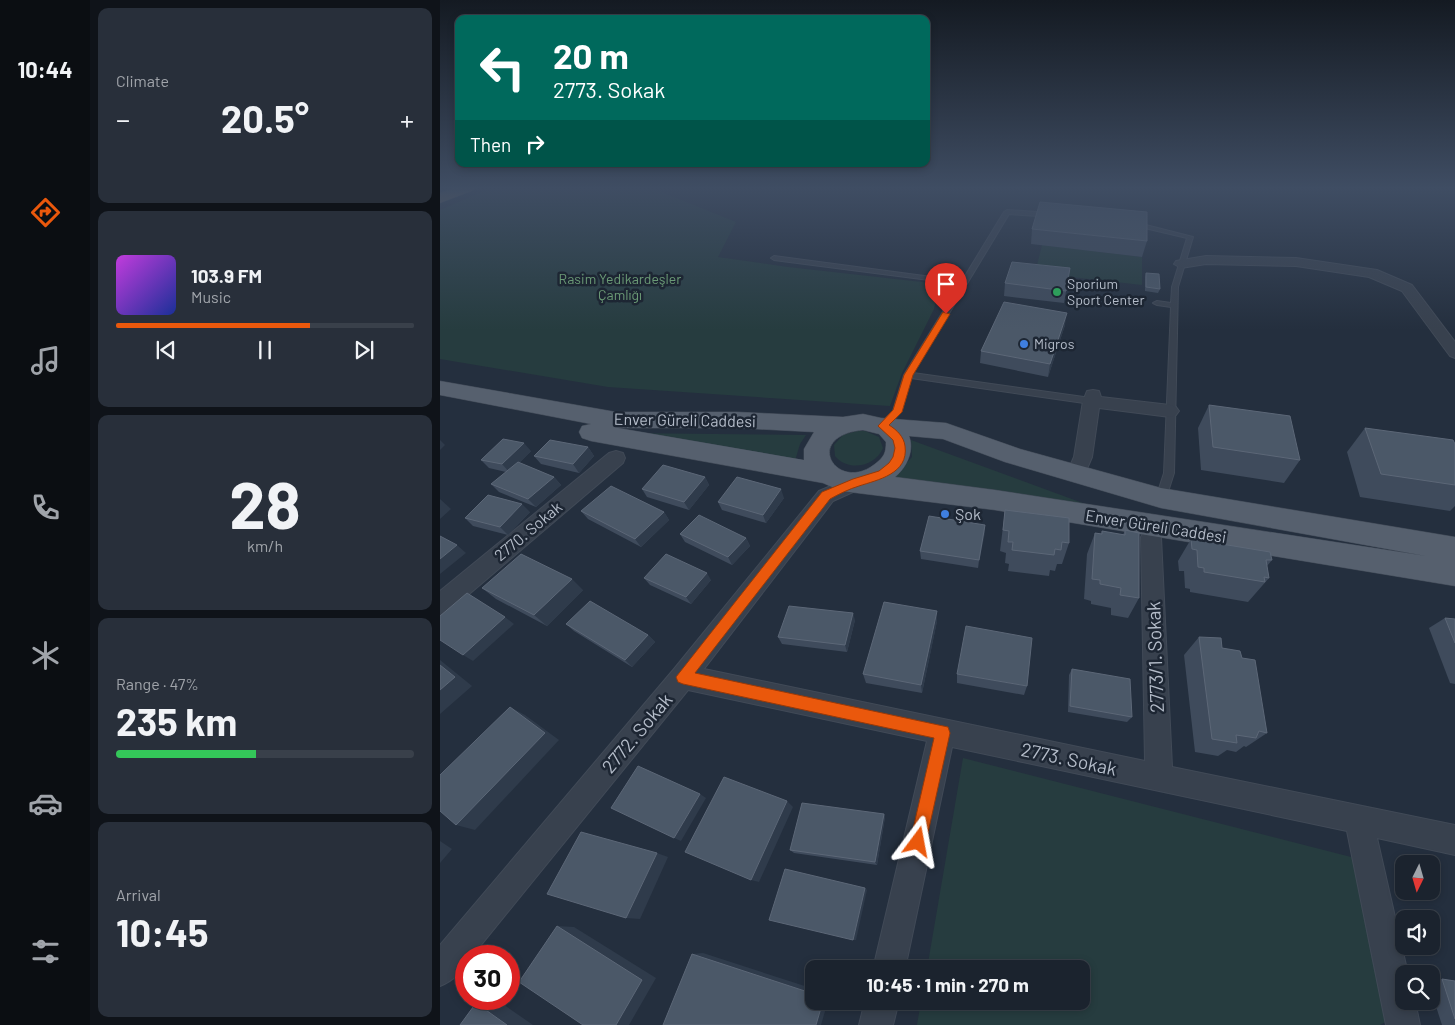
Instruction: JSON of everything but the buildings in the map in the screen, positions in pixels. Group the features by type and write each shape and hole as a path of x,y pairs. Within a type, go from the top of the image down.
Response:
{"main road":[{"name":"Enver Güreli Caddesi","path":"440,388 616,420 737,420 842,425"},
{"name":"Enver Güreli Caddesi","path":"440,402 634,441 827,485"},
{"path":"863,422 882,426 892,431 898,439 899,457 893,466 883,474 871,479 857,482 836,479 827,485 816,458 817,448 826,435 842,425 863,422"},
{"name":"Enver Güreli Caddesi","path":"882,426 946,431 1014,456 1161,498 1455,549"},
{"name":"Enver Güreli Caddesi","path":"857,482 995,500 1455,573"}],"street":[{"path":"1181,264 1206,260 1296,262 1372,273 1407,288 1455,353"},
{"path":"1076,473 1083,457 1092,398 1170,412"},
{"name":"2770. Sokak","path":"440,605 616,458"},
{"name":"2772. Sokak","path":"440,970 683,677 827,485"},
{"name":"2773/1. Sokak","path":"1151,537 1159,778"},
{"name":"2773. Sokak","path":"683,677 1455,840"},
{"path":"891,960 942,733"},
{"path":"1359,820 1403,1025"},
{"path":"876,1025 880,1010"}],"lane":[{"path":"882,426 897,412 908,375 993,235"},
{"path":"1161,498 1169,473 1175,287 1190,237 1181,235"},
{"path":"774,258 964,283"},
{"path":"1156,303 1174,305"},
{"path":"908,375 1092,398"}],"green space":[{"name":"Rasim Yedikardeşler Çamlığı","path":"440,235 729,235 718,257 940,284 934,309 902,373 890,406 608,387 440,359"},
{"path":"1042,245 1142,257 1142,285 1035,273"},
{"path":"865,431 879,437 883,448 874,460 854,466 840,461 835,456 834,445 843,435"},
{"path":"617,433 806,435 800,444 794,464"},
{"path":"911,440 1118,516 894,477 912,457"},
{"path":"963,758 1355,858 1389,1020 1380,1025 917,1025 920,1010 1090,1010 1090,960 929,960"}],"place":[{"name":"Sporium Sport Center","path":"1057,292"},
{"name":"Migros","path":"1024,344"},
{"name":"Şok","path":"945,514"}],"route":[{"path":"918,842 942,733 683,677 826,496 857,482 883,474 893,466 899,457 898,439 892,431 882,426 897,412 908,375 946,314"}]}
